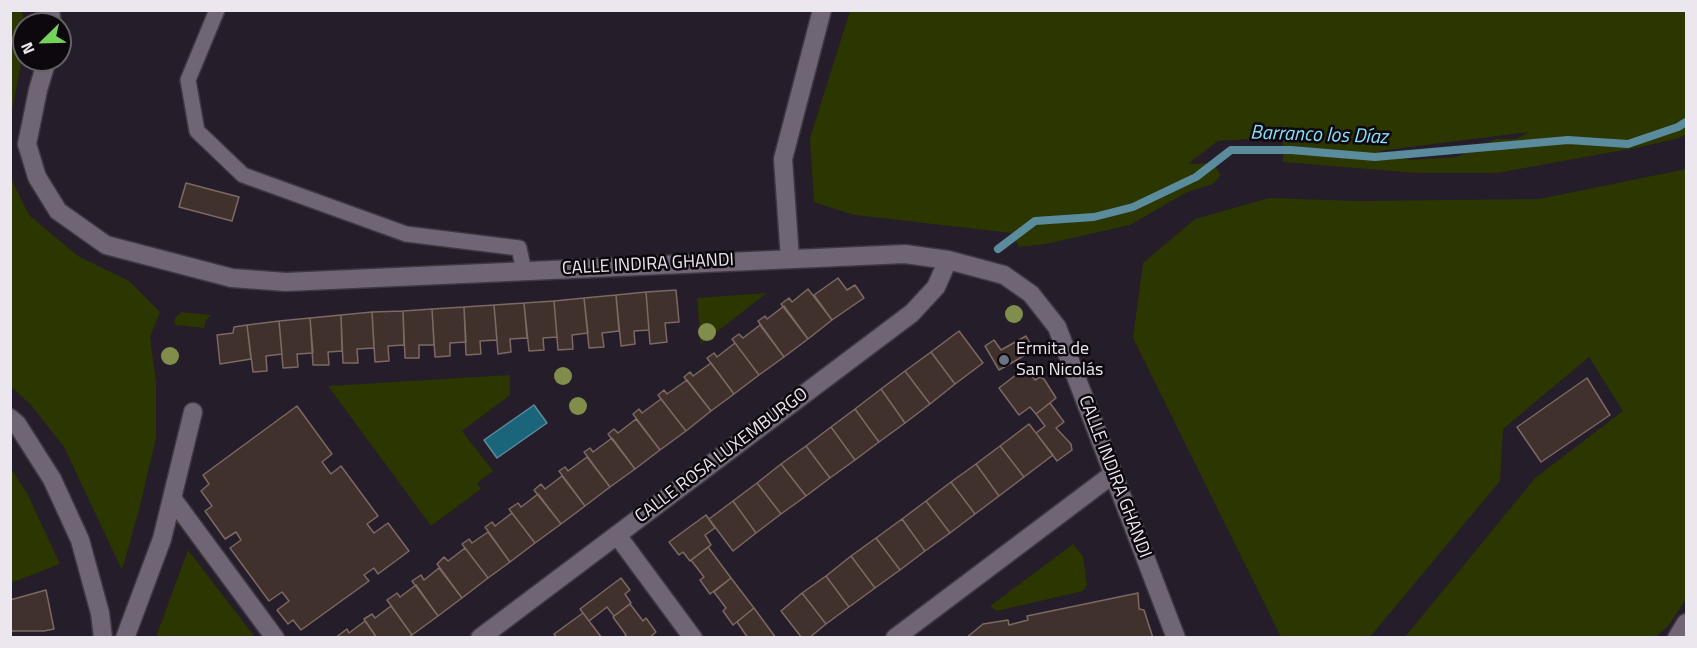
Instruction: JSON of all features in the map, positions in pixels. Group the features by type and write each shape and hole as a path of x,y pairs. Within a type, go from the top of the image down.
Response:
{"street":[{"path":"790,259 783,159 822,10"},
{"name":"CALLE INDIRA GHANDI","path":"43,72 27,144 37,177 58,211 106,245 232,278 286,282 905,254 948,260 1004,275 1031,294 1058,327 1176,638"},
{"name":"CALLE ROSA LUXEMBURGO","path":"480,638 912,313 936,287 948,260"},
{"path":"125,638 162,539 193,412"},
{"path":"10,418 17,424 52,479 80,540 99,613 103,638"},
{"path":"895,638 1113,474"},
{"path":"172,498 275,638"},
{"path":"617,535 693,638"},
{"path":"1677,638 1686,623"}],"lane":[{"path":"217,10 188,80 197,131 243,175 406,234 519,248 524,271"}],"green space":[{"path":"11,10 22,12 12,12 12,72 19,72 11,116"},
{"path":"850,11 1686,11 1686,134 1679,138 1497,173 1417,173 1283,162 1283,137 1218,141 1188,164 1213,163 1221,175 1213,184 1187,192 1130,225 1046,244 1019,247 1012,233 854,215 814,202 810,138","holes":["1529,132 1516,139 1496,139 1457,157 1411,160 1378,151"]},
{"path":"1686,169 1686,599 1669,625 1655,638 1405,637 1535,478 1623,411 1589,357 1503,429 1500,481 1370,637 1281,637 1133,338 1143,263 1195,219 1269,198 1358,201 1539,199"},
{"path":"11,178 29,215 78,256 129,281 160,312 150,337 156,382 156,438 122,570 64,447 31,405 11,387"},
{"path":"767,293 701,344 697,298"},
{"path":"181,312 211,315 206,320 204,328 175,325 175,318"},
{"path":"510,375 510,395 462,431 493,471 477,483 481,489 431,526 328,386"},
{"path":"10,467 27,493 60,564 11,583"},
{"path":"1073,544 1083,556 1087,585 1083,591 997,611 990,606"},
{"path":"188,550 255,637 156,637"}],"water":[{"path":"534,405 547,423 497,458 484,440"}],"building":[{"path":"186,183 239,197 232,221 179,207"},
{"path":"838,278 847,290 855,285 864,298 832,320 814,295"},
{"path":"808,289 832,320 808,339 781,304 789,298 792,302"},
{"path":"676,290 679,322 665,323 667,342 650,344 646,292"},
{"path":"646,292 649,330 634,331 635,344 621,346 616,295"},
{"path":"616,295 619,331 602,333 604,347 589,348 584,298"},
{"path":"584,298 588,333 572,335 573,349 558,350 554,301"},
{"path":"554,301 557,337 543,338 544,350 529,351 524,303"},
{"path":"524,303 527,338 510,339 511,352 498,354 494,305"},
{"path":"494,305 497,340 480,341 481,354 466,355 464,307"},
{"path":"784,306 808,339 784,357 758,321 765,316 767,319"},
{"path":"464,307 466,342 450,343 450,356 435,357 432,309"},
{"path":"432,309 434,345 419,345 419,358 405,358 403,311"},
{"path":"403,311 404,345 388,346 389,361 375,362 372,312"},
{"path":"372,312 374,348 357,349 358,363 343,363 341,315"},
{"path":"341,315 342,351 328,352 329,365 313,365 310,318"},
{"path":"310,318 313,353 297,354 298,367 283,368 279,321"},
{"path":"279,321 282,354 266,356 267,371 253,372 247,325"},
{"path":"247,325 251,359 220,364 217,335 233,333 234,327"},
{"path":"760,325 784,357 759,375 732,339 739,334 743,338"},
{"path":"959,331 983,363 955,384 931,352"},
{"name":"Ermita de San Nicolás","path":"1026,336 1034,350 999,370 985,346 994,340 1001,350"},
{"path":"735,343 759,375 734,394 707,358 714,353 717,357"},
{"path":"931,352 955,384 930,404 905,371"},
{"path":"711,363 734,394 711,411 684,377 690,372 693,376"},
{"path":"1026,367 1035,380 1040,377 1044,379 1056,398 1036,414 1030,407 1019,415 999,388"},
{"path":"905,371 930,404 905,423 881,389"},
{"path":"1587,378 1610,415 1541,462 1517,427"},
{"path":"687,380 711,411 686,431 658,395 664,390 667,394"},
{"path":"881,389 905,423 879,442 855,409"},
{"path":"661,399 686,431 660,450 633,414 639,409 642,413"},
{"path":"1050,403 1064,422 1056,428 1071,444 1072,450 1057,461 1036,433 1045,426 1036,414"},
{"path":"297,406 332,454 322,462 331,474 341,466 378,516 367,524 374,533 388,523 409,551 378,574 374,568 364,575 369,581 301,630 293,620 288,624 277,610 289,601 282,592 269,601 230,548 241,540 236,532 225,539 205,511 212,506 201,491 209,484 203,475"},
{"path":"855,409 879,442 855,460 831,427"},
{"path":"636,419 660,450 635,469 608,434 614,429 618,433"},
{"path":"1029,424 1053,455 1024,477 1000,446"},
{"path":"831,427 855,460 830,478 806,446"},
{"path":"612,438 635,469 610,487 584,452 590,448 593,452"},
{"path":"806,446 830,478 806,496 781,464"},
{"path":"1000,446 1024,477 999,496 976,464"},
{"path":"587,457 610,487 585,506 559,471 565,467 568,471"},
{"path":"781,464 806,496 781,514 757,483"},
{"path":"976,464 999,496 975,514 951,482"},
{"path":"562,476 585,506 561,524 534,490 541,484 545,489"},
{"path":"951,482 975,514 950,533 926,501"},
{"path":"757,483 781,514 756,533 733,501"},
{"path":"538,494 561,524 535,543 509,509 518,503 521,507"},
{"path":"733,501 756,533 733,551 709,519"},
{"path":"926,501 950,533 925,551 902,519"},
{"path":"512,513 535,543 510,562 485,527 492,522 495,526"},
{"path":"706,515 715,528 705,535 711,545 690,561 683,552 679,555 669,542"},
{"path":"902,519 925,551 900,570 876,538"},
{"path":"488,532 510,562 488,578 462,544 469,539 472,543"},
{"path":"876,538 900,570 875,588 851,556"},
{"path":"708,547 731,578 710,594 700,580 704,577 691,560"},
{"path":"465,548 488,578 462,598 437,564 444,557 448,561"},
{"path":"851,556 875,588 849,607 826,576"},
{"path":"439,568 462,598 438,616 412,581 421,575 424,580"},
{"path":"826,576 849,607 826,624 802,593"},
{"path":"621,578 630,590 625,594 631,603 614,616 607,607 589,621 580,609"},
{"path":"731,578 754,608 733,625 723,611 726,608 714,592"},
{"path":"416,585 438,616 412,635 387,600 397,593 400,597"},
{"path":"46,590 54,629 10,631 10,600"},
{"path":"802,593 826,624 809,638 802,638 781,611"},
{"path":"1138,593 1139,609 1144,610 1153,638 966,638 983,624 1008,620 1009,625 1028,620 1027,616"},
{"path":"630,604 643,621 646,618 656,632 649,638 623,638 626,635 613,617"},
{"path":"391,606 412,635 408,638 377,638 364,619 372,614 375,618"},
{"path":"754,608 776,638 748,638 737,622"},
{"path":"583,613 602,638 557,638 554,634"},
{"path":"365,621 377,638 335,638 347,629 349,633"}],"waterway":[{"name":"Barranco los Díaz","path":"998,249 1035,221 1094,217 1133,207 1196,177 1231,150 1291,150 1375,157 1568,140 1628,144 1678,127 1686,122"}],"place":[{"name":"Ermita de San Nicolás","path":"1004,360"}]}
